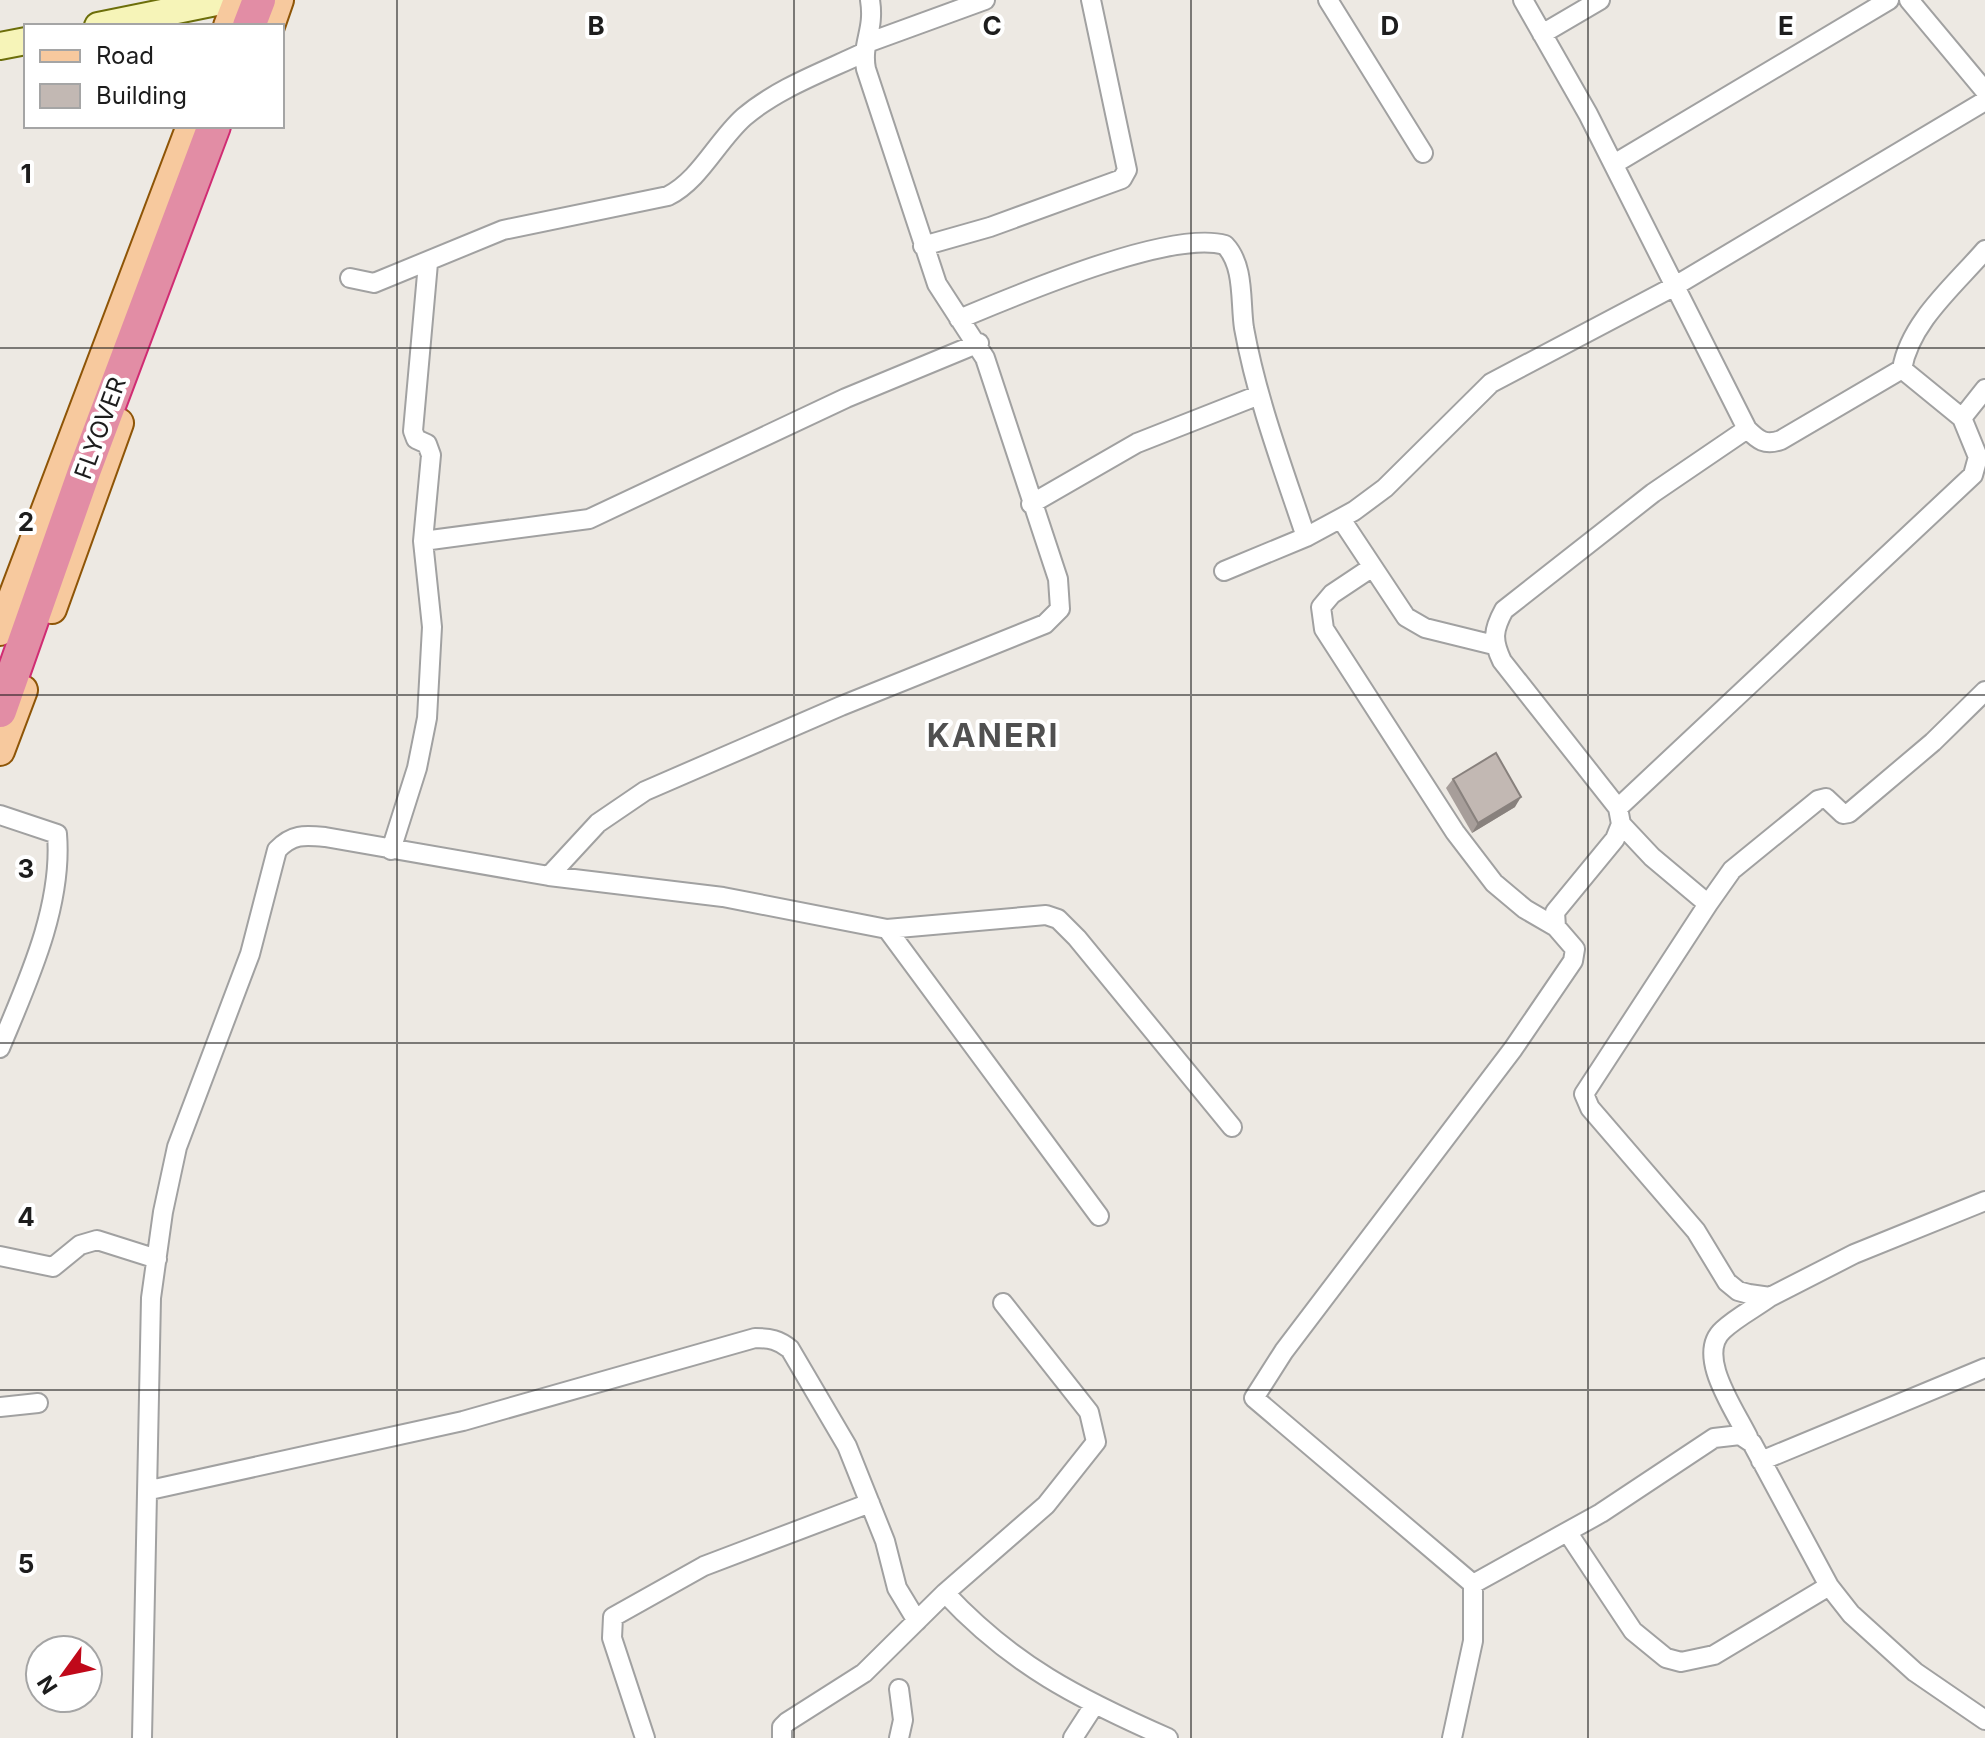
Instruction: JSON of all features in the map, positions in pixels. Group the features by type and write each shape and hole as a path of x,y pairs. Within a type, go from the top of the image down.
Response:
{"highway":[{"path":"250,24 259,0"},
{"name":"FLYOVER","path":"0,673 160,233 191,162 210,131"},
{"name":"FLYOVER","path":"0,711 210,131"}],"main road":[{"path":"229,24 238,0"},
{"path":"271,24 279,0"},
{"path":"0,631 210,131"},
{"path":"0,751 164,293 210,131"}],"street":[{"path":"108,24 226,0"},
{"path":"549,876 598,823 645,791 1054,617 1060,609 1058,579 979,343 945,300 923,246 865,48 872,32 870,0"},
{"path":"350,278 374,283 503,230 668,196 690,181 721,139 746,115 777,94 865,48 985,0"},
{"path":"923,246 990,227 1122,179 1127,170 1091,0"},
{"path":"1328,0 1423,153"},
{"path":"1523,0 1614,164 1747,429 1759,440 1771,444 1902,369"},
{"path":"1542,34 1600,0"},
{"path":"1614,164 1889,0"},
{"path":"1909,0 1985,91"},
{"path":"0,46 24,41"},
{"path":"1224,571 1341,519 1385,488 1491,383 1675,286 1985,101"},
{"path":"959,319 1065,275 1131,257 1212,241 1232,252 1238,269 1244,324 1259,395 1306,537"},
{"path":"1902,369 1905,352 1917,330 1985,250"},
{"path":"391,850 417,768 427,718 432,627 423,541 431,455 427,444 416,439 413,431 428,263"},
{"path":"423,541 589,519 846,398 979,343"},
{"path":"1556,927 1555,912 1615,839 1620,816 1973,475 1978,457 1962,418 1902,369"},
{"path":"1962,418 1985,389"},
{"path":"1031,504 1137,443 1259,395"},
{"path":"1708,904 1652,857 1620,816 1502,661 1494,645 1494,628 1504,610 1535,583 1653,493 1747,429"},
{"path":"1341,519 1406,617 1425,628 1494,645"},
{"path":"1371,568 1332,594 1321,607 1324,629 1455,832 1494,883 1525,909 1556,927 1575,949 1573,961 1513,1049 1284,1351 1254,1398 1473,1584 1473,1641 1452,1738"},
{"path":"1770,1297 1738,1291 1727,1282 1696,1231 1620,1144 1584,1094 1732,870 1818,800 1826,798 1839,812 1849,813 1933,742 1985,691"},
{"path":"0,815 57,834 58,848 56,879 30,975 0,1048"},
{"path":"142,1738 150,1490 151,1298 157,1259 177,1147 246,967 277,850 287,839 301,835 549,876 723,897 887,929 1028,915 1058,919 1232,1127"},
{"path":"887,929 1099,1216"},
{"path":"1985,1201 1854,1254 1770,1297 1721,1331 1712,1346 1715,1368 1748,1437 1829,1586 1883,1645 1935,1687 1985,1720"},
{"path":"0,1256 53,1267 80,1245 97,1240 157,1259"},
{"path":"782,1738 782,1727 787,1722 864,1673 945,1593 1046,1505 1071,1478 1096,1442 1089,1412 1003,1303"},
{"path":"150,1490 463,1421 755,1338 768,1338 781,1341 796,1359 847,1446 885,1541 897,1588 917,1621"},
{"path":"1761,1461 1985,1368"},
{"path":"0,1407 38,1403"},
{"path":"1473,1584 1568,1533 1714,1438 1728,1433 1748,1437"},
{"path":"645,1738 612,1638 613,1617 704,1566 870,1503"},
{"path":"1568,1533 1633,1631 1650,1648 1681,1662 1714,1655 1829,1586"},
{"path":"945,1593 1006,1652 1095,1704 1168,1738"},
{"path":"899,1689 903,1720 899,1738"},
{"path":"1073,1738 1095,1704"}],"building":[{"path":"1496,753 1521,797 1478,823 1453,779"}],"district":[{"name":"KANERI","path":"993,735"}]}
